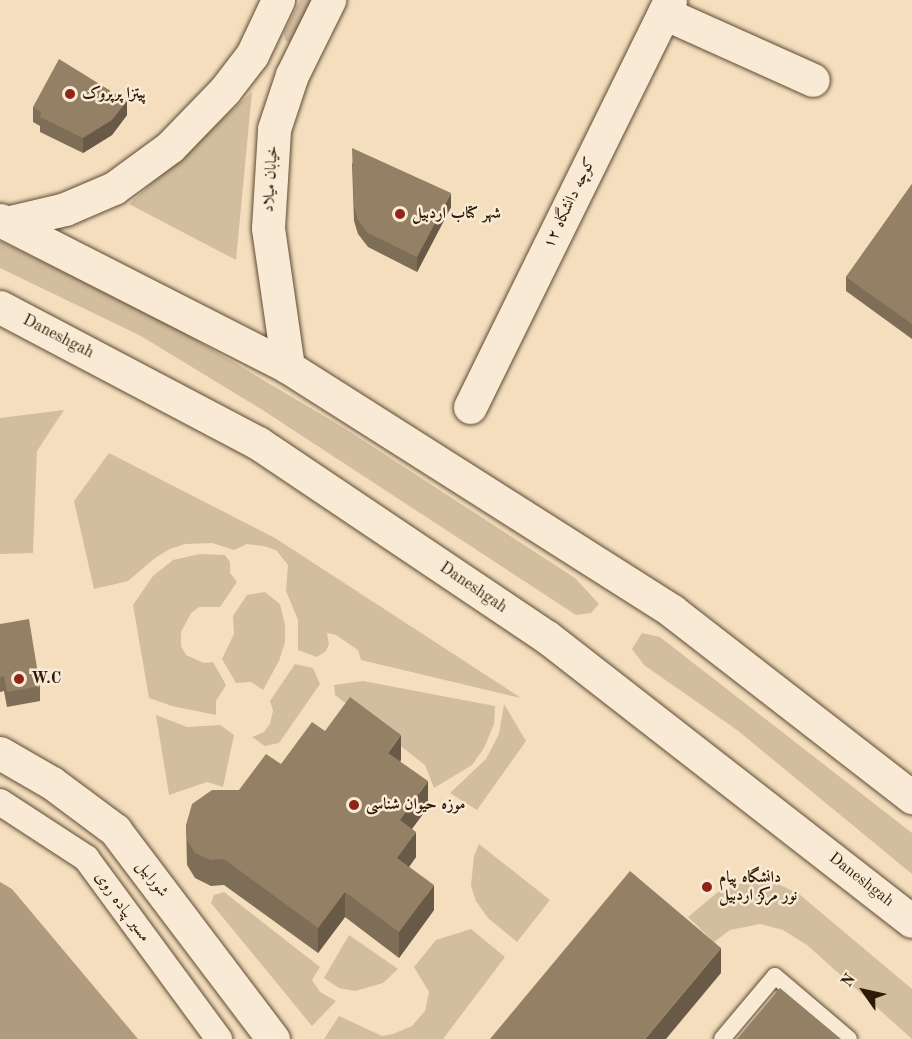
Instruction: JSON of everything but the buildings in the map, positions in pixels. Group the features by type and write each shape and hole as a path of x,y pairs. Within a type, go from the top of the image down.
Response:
{"main road":[{"path":"3,221 64,209 114,188 170,147 225,90 252,55 278,0"},
{"name":"خیابان میلاد","path":"288,367 268,228 274,129 292,75 329,0"},
{"path":"667,7 813,80"},
{"name":"کوچه دانشگاه ۱۲","path":"470,407 667,7"},
{"path":"252,55 252,67 259,78 270,83 282,83 292,75"},
{"path":"3,221 288,367 672,611 912,797"},
{"name":"Daneshgah","path":"0,307 258,443 547,637 912,921"},
{"name":"شورابیل","path":"0,753 52,783 115,830 273,1039"}],"street":[{"name":"مسیر پیاده روی","path":"0,802 86,858 219,1039"}],"lane":[{"path":"722,1039 775,976 849,1039"}],"shaded area":[{"path":"300,0 314,0 289,43 285,40 284,33"},
{"path":"252,92 236,260 129,204"},
{"path":"0,241 166,322 344,428 575,578 599,604 591,613 576,615 261,409 141,336 0,268"},
{"path":"64,410 37,451 33,553 0,554 0,418"},
{"path":"109,453 275,538 521,698 361,660 358,650 336,635 327,633 329,644 326,651 317,657 298,650 298,620 286,591 288,565 276,550 263,546 247,544 234,550 212,543 185,544 170,549 155,558 128,581 94,589 74,501"},
{"path":"200,554 225,555 230,562 230,573 237,582 220,607 199,607 191,613 181,632 181,646 186,655 204,663 213,662 226,685 216,701 216,715 172,706 149,698 133,605 153,576 173,560"},
{"path":"265,592 280,604 285,625 285,642 279,661 263,690 251,682 236,683 222,659 234,634 233,616 247,595"},
{"path":"642,633 660,637 912,833 912,874 737,730 644,665 632,649"},
{"path":"295,664 313,668 320,684 279,743 265,746 252,737 264,732 270,724 273,711 270,701"},
{"path":"363,681 495,706 494,724 484,748 472,765 434,788 425,765 335,695 334,685"},
{"path":"504,704 526,741 477,810 450,793 486,759 499,734"},
{"path":"156,715 187,727 220,725 234,735 223,787 207,782 169,795"},
{"path":"479,844 550,900 517,942 488,918 476,901 471,886 474,856"},
{"path":"0,882 12,889 138,1039 0,1039"},
{"path":"761,882 780,885 799,894 912,989 912,1039 807,945 783,930 760,924 730,930 714,942 688,917 718,892 740,884"},
{"path":"224,892 320,967 312,980 320,992 336,1001 312,1026 211,903 214,895"},
{"path":"471,929 505,957 443,1039 324,1039 339,1016 382,1036 412,1026 425,1011 429,992 414,967 436,940"},
{"path":"349,935 398,969 383,983 355,991 339,988 324,978"}],"place":[{"name":"پیتزا پرپروک","path":"70,94"},
{"name":"شهر کتاب اردبیل","path":"400,214"},
{"name":"W.C","path":"19,679"},
{"name":"موزه حیوان شناسی","path":"354,805"},
{"name":"دانشگاه پیام نور مرکز اردبیل","path":"707,887"}]}
